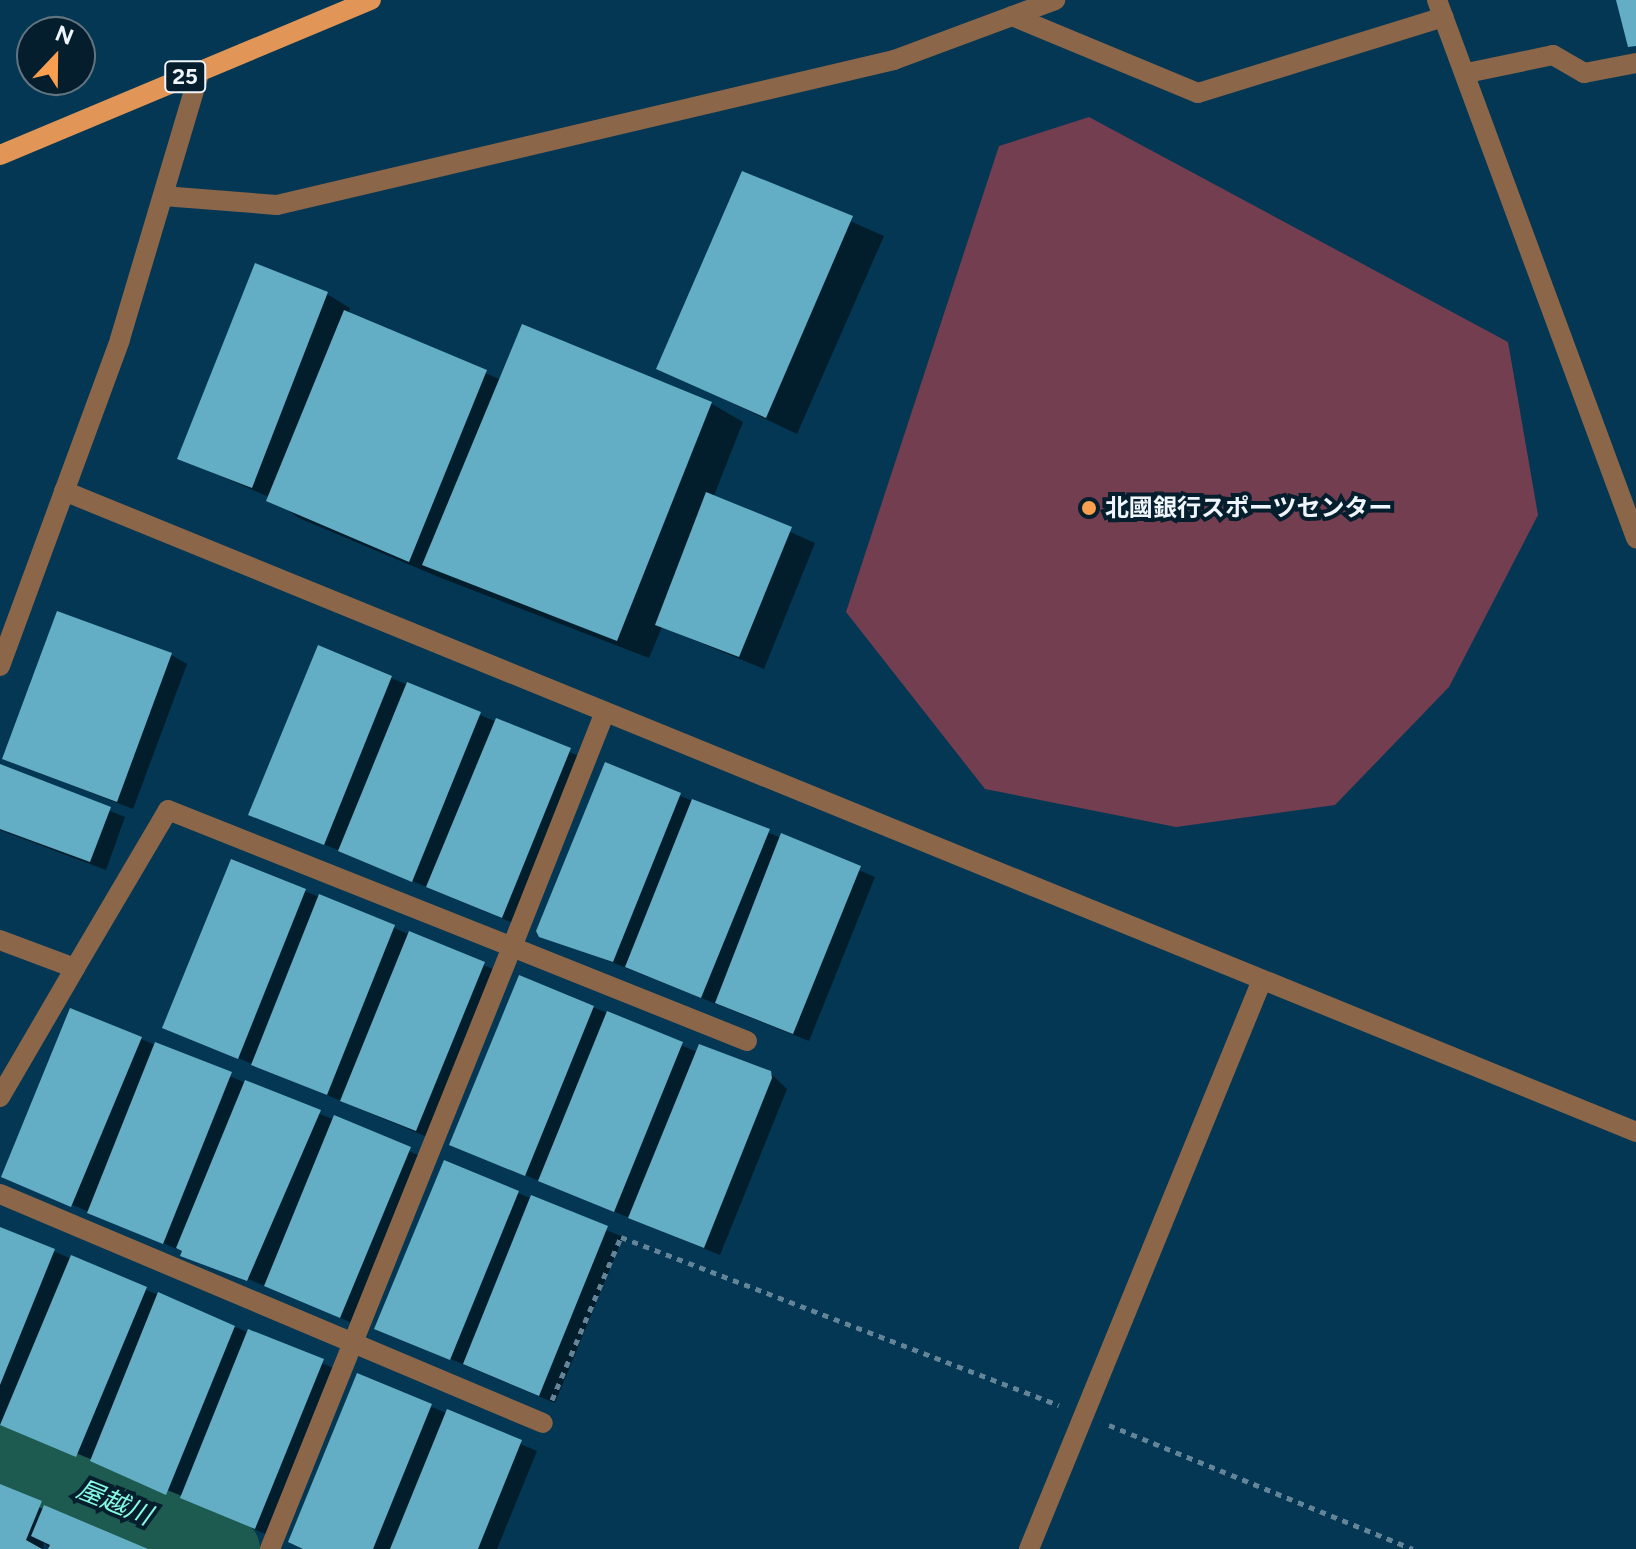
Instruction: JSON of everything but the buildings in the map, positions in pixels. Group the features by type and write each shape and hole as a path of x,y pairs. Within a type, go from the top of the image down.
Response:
{"main road":[{"name":"25","path":"0,155 371,0"}],"street":[{"path":"163,196 277,205 894,60 1055,0"},
{"path":"1012,16 1198,93 1440,8 1467,73 1636,538"},
{"path":"1467,73 1553,55 1584,73 1636,63"},
{"path":"0,666 120,339 200,71"},
{"path":"64,491 1636,1132"},
{"path":"271,1546 605,712"},
{"path":"0,1097 168,810 747,1041"},
{"path":"0,940 75,968"},
{"path":"1029,1549 1262,980"},
{"path":"0,1194 351,1345 543,1423"}],"path":[{"path":"543,1423 621,1237 1084,1415 1413,1549"}],"shaded area":[{"path":"1089,117 1508,342 1538,515 1449,687 1335,805 1176,827 985,789 846,612 999,146"}],"waterway":[{"name":"屋越川","path":"0,1457 228,1549"}],"place":[{"name":"北國銀行スポーツセンター","path":"1089,508"}]}
